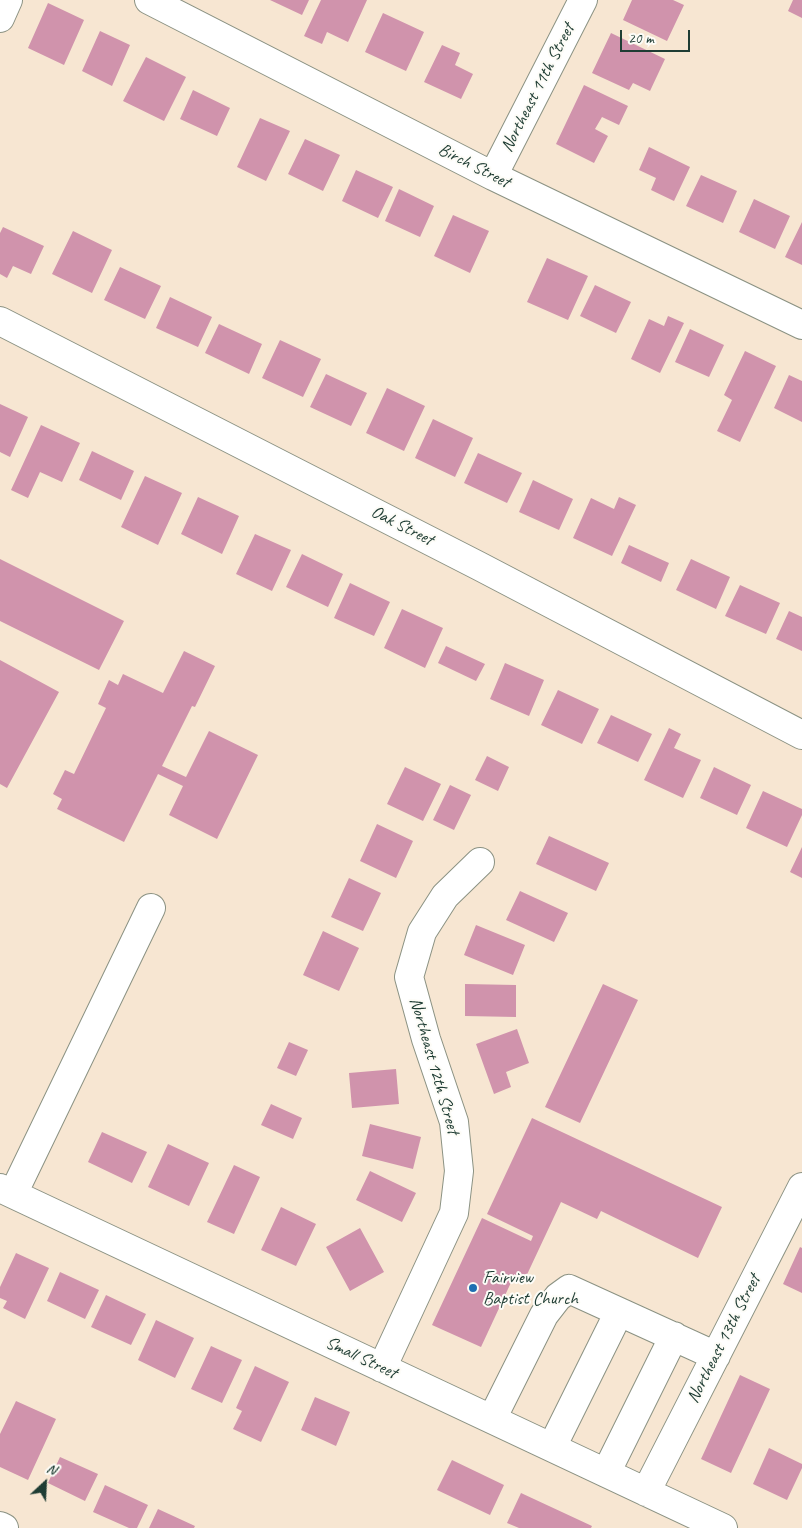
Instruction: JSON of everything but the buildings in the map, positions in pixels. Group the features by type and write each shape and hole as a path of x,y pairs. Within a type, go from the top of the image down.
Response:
{"street":[{"path":"0,18 8,0"},
{"name":"Birch Street","path":"148,0 493,176 802,326"},
{"name":"Northeast 11th Street","path":"493,176 583,0"},
{"name":"Oak Street","path":"0,321 487,570 802,735"},
{"name":"Northeast 12th Street","path":"382,1368 454,1213 459,1171 454,1122 426,1040 409,977 422,932 445,896 480,862"},
{"path":"6,1191 151,908"},
{"name":"Small Street","path":"6,1191 723,1528"},
{"name":"Northeast 13th Street","path":"646,1492 801,1191"},
{"path":"492,1419 544,1315 558,1298 569,1289 716,1356"},
{"path":"552,1447 619,1312"},
{"path":"606,1473 674,1336"},
{"path":"0,1526 4,1528"}],"place":[{"name":"Fairview Baptist Church","path":"473,1288"}]}
